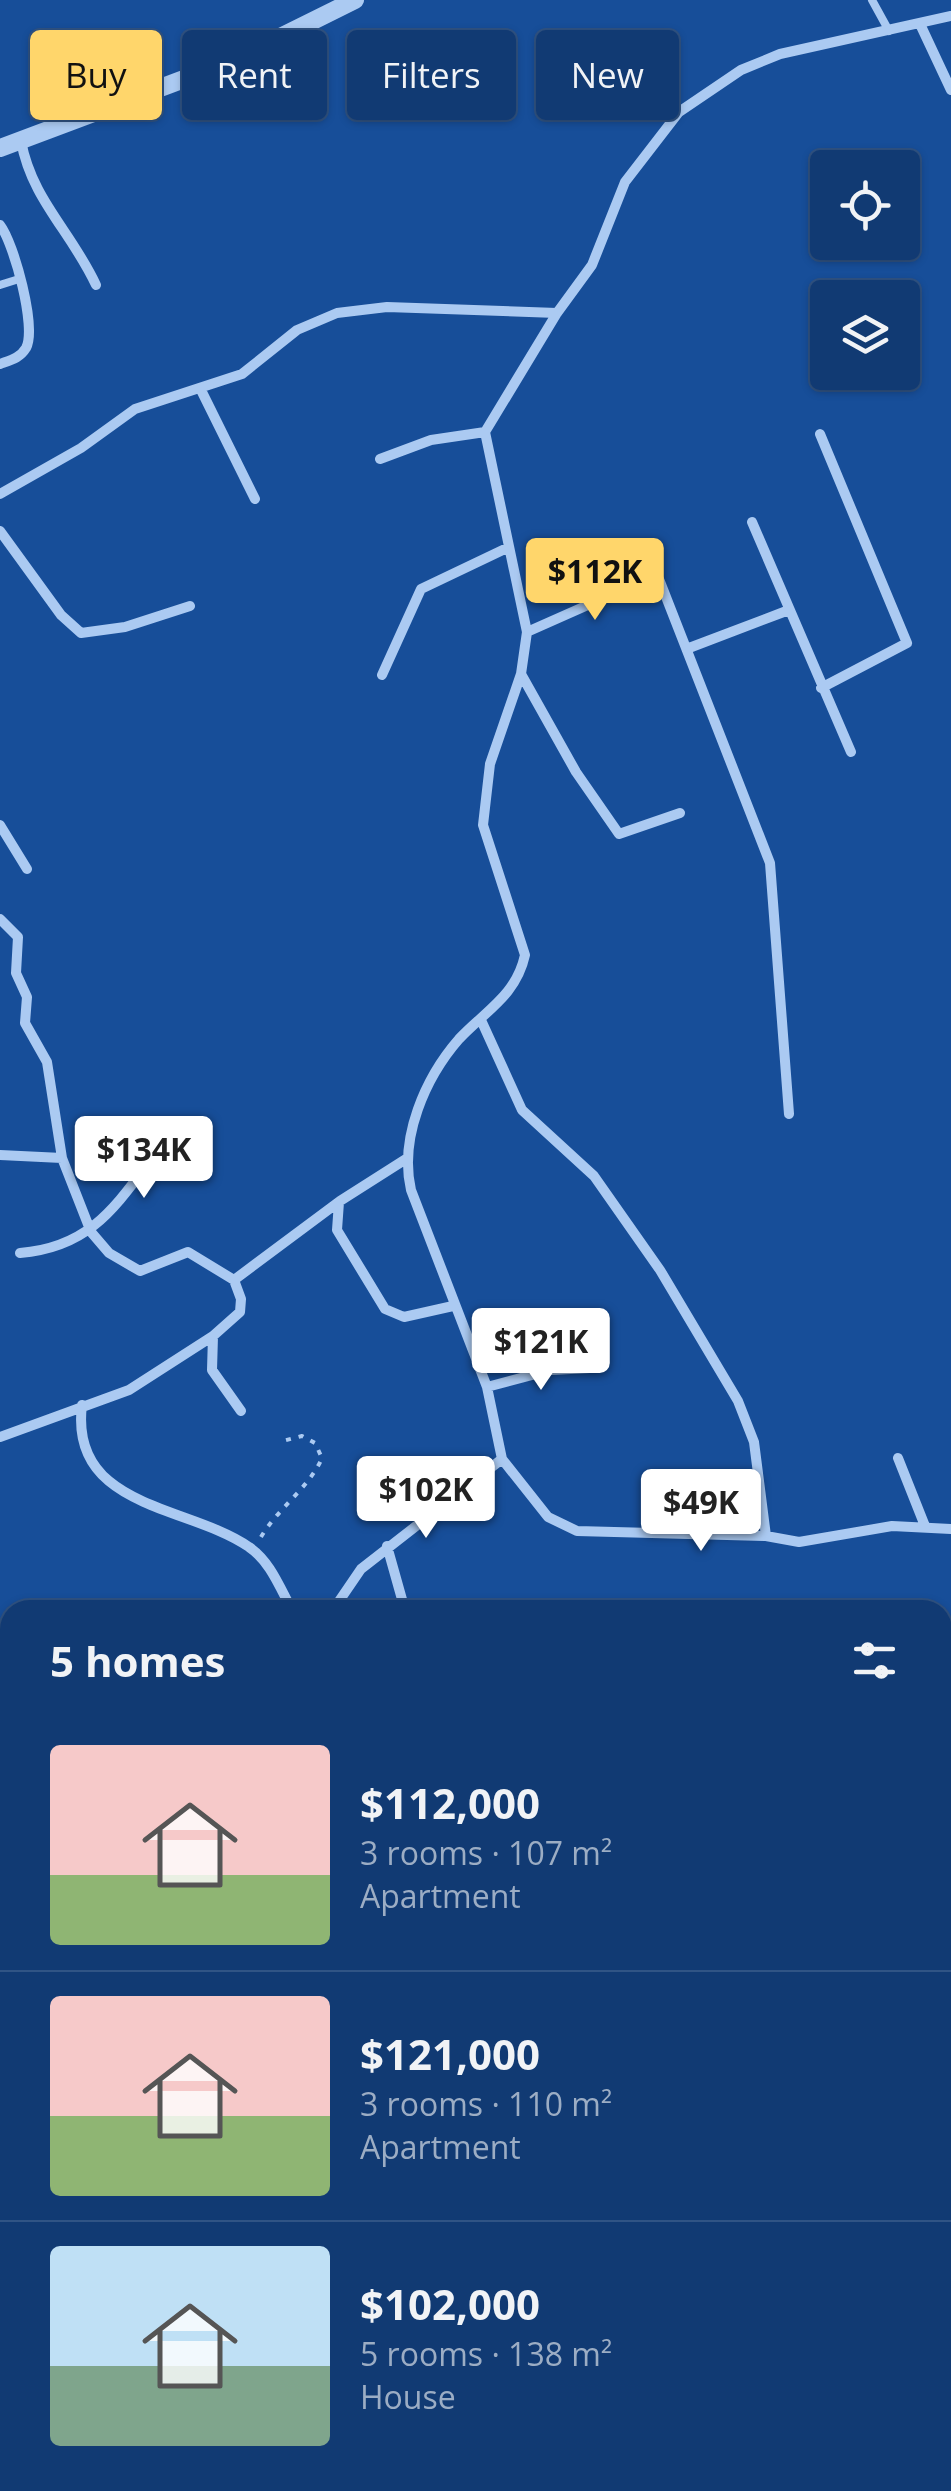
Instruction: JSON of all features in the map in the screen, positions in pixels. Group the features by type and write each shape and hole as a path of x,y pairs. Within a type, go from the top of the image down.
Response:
{"street":[{"path":"0,148 232,61 355,0"},
{"path":"951,16 780,54 742,70 679,112 626,182 592,265 556,313 485,432 528,632 521,674 490,764 482,824 524,956 510,990 442,1061 412,1127 406,1159 411,1190 487,1387 502,1459 548,1517 577,1531 821,1541 892,1526 951,1529"},
{"path":"920,24 951,90"},
{"path":"21,141 32,185 71,236 96,285"},
{"path":"0,225 30,326 28,345 18,358 0,364"},
{"path":"0,494 81,448 135,409 201,390 255,367 296,330 355,308 556,313"},
{"path":"201,390 255,500"},
{"path":"380,459 431,440 485,432"},
{"path":"820,434 908,643 821,688"},
{"path":"752,522 851,752"},
{"path":"0,531 61,615 81,633 125,627 190,606"},
{"path":"382,675 421,589 507,548"},
{"path":"528,632 655,577 689,648 770,863 789,1114"},
{"path":"689,648 788,610"},
{"path":"521,674 576,772 619,834 680,813"},
{"path":"0,825 27,869"},
{"path":"0,919 18,937 16,972 28,998 25,1024 47,1062 62,1158 90,1232 108,1253 140,1272 188,1252 234,1280 241,1299 240,1312 214,1336 128,1390 0,1437"},
{"path":"482,1020 522,1110 594,1176 660,1270 738,1402 754,1442 766,1536"},
{"path":"20,1253 59,1248 90,1232 164,1143"},
{"path":"0,1155 62,1158"},
{"path":"234,1280 340,1201 406,1159"},
{"path":"340,1201 337,1230 385,1309 404,1317 453,1306"},
{"path":"214,1336 212,1370 241,1410"},
{"path":"487,1387 551,1370 590,1368"},
{"path":"82,1405 84,1442 114,1486 159,1510 228,1534 253,1550 271,1569 287,1600"},
{"path":"898,1458 924,1526"},
{"path":"338,1600 350,1581 388,1546 502,1459"},
{"path":"388,1546 402,1600"}],"lane":[{"path":"872,0 889,30"},
{"path":"0,284 19,279"}],"path":[{"path":"253,1550 276,1511 316,1472 322,1458 315,1443 302,1436 278,1442"}]}
